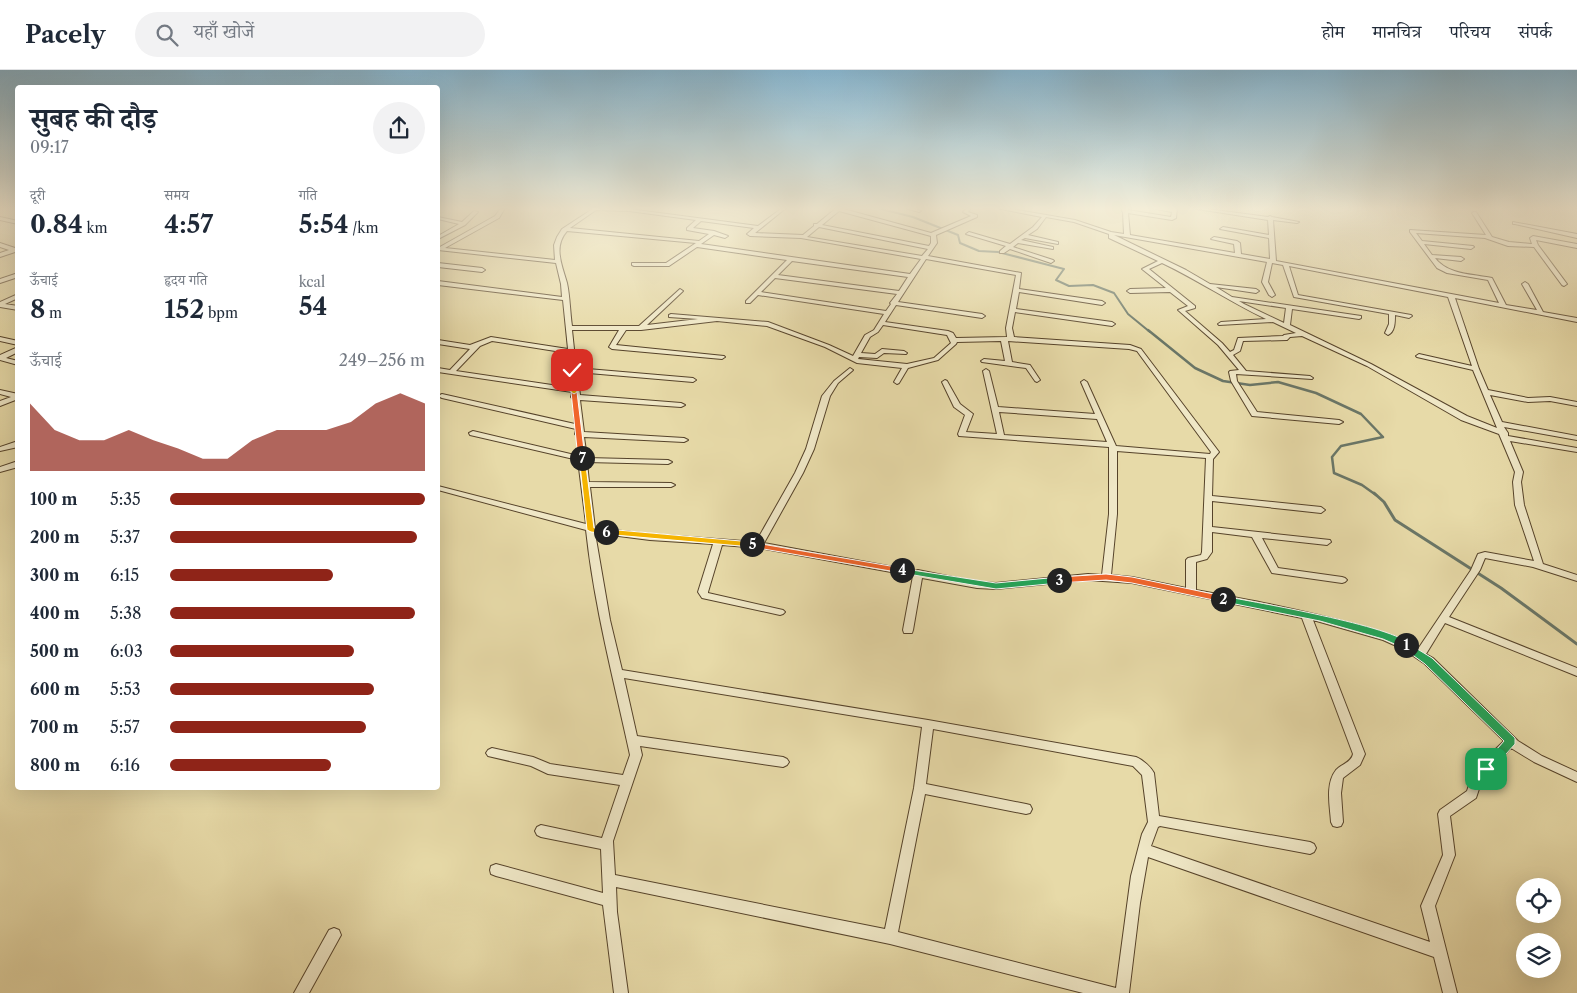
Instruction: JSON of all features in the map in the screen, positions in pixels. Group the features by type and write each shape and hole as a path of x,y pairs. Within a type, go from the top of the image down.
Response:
{"street":[{"path":"0,255 14,251"},
{"path":"458,251 557,262"},
{"path":"556,251 564,284 569,351 590,529 605,620 636,755 607,845 610,901 621,993"},
{"path":"634,264 667,265 687,251"},
{"path":"738,251 910,276"},
{"path":"888,251 1020,275 1015,290 1007,339 1009,364"},
{"path":"855,357 868,336 875,332 928,251"},
{"path":"1024,251 1051,261"},
{"path":"1141,251 1301,334 1369,365 1464,418 1505,435 1577,450"},
{"path":"1216,251 1577,320"},
{"path":"1272,251 1272,261 1265,282 1272,295"},
{"path":"1426,251 1439,267 1447,271 1489,278 1504,306"},
{"path":"1539,251 1564,284"},
{"path":"1430,256 1462,259"},
{"path":"748,302 790,260"},
{"path":"1162,261 1145,268 1192,307 1181,310 1229,355 1243,371"},
{"path":"1284,264 1296,296 1410,316"},
{"path":"440,265 482,270"},
{"path":"0,281 15,276"},
{"path":"774,276 899,294"},
{"path":"440,283 565,299"},
{"path":"1204,283 1256,291"},
{"path":"1525,284 1541,313"},
{"path":"1015,290 1102,303"},
{"path":"1130,291 1172,290"},
{"path":"642,328 680,291"},
{"path":"757,293 888,312"},
{"path":"1451,296 1476,369 1519,472 1516,482 1523,515 1539,563 1534,564"},
{"path":"0,304 15,297"},
{"path":"1228,297 1359,317"},
{"path":"893,303 982,316"},
{"path":"0,304 15,307"},
{"path":"1286,326 1289,306"},
{"path":"1012,310 1112,324"},
{"path":"1388,333 1392,324 1392,314"},
{"path":"671,316 772,324 855,357 906,366 936,359 953,344 953,340"},
{"path":"568,328 642,328 712,320"},
{"path":"1222,324 1274,320"},
{"path":"881,323 948,333 953,340"},
{"path":"623,329 612,348 722,357"},
{"path":"1229,355 1237,351 1240,339 1287,338 1286,336 1301,334"},
{"path":"0,339 15,342"},
{"path":"953,340 1007,339 1130,347 1139,350 1215,450 1209,459 1206,555 1190,562 1191,592"},
{"path":"440,342 471,347 491,340 569,351"},
{"path":"451,372 477,345"},
{"path":"15,350 0,358 15,362"},
{"path":"855,357 877,356 882,351 904,354"},
{"path":"1420,356 1476,369"},
{"path":"984,361 1028,366 1037,380"},
{"path":"897,382 906,366"},
{"path":"440,370 574,394 681,405"},
{"path":"572,370 693,380"},
{"path":"759,545 802,465 826,396 836,382 850,370"},
{"path":"1310,378 1243,371 1232,372 1236,384 1253,413 1258,416 1339,422"},
{"path":"986,372 1001,437"},
{"path":"945,382 957,405 969,414 962,434 1211,456"},
{"path":"1084,382 1112,447 1113,514 1106,577"},
{"path":"0,392 15,396"},
{"path":"1486,392 1528,400 1550,399 1577,404"},
{"path":"442,396 579,430 684,440"},
{"path":"0,404 15,397"},
{"path":"994,409 1099,417"},
{"path":"1500,424 1577,438"},
{"path":"473,433 582,460 668,462"},
{"path":"0,448 15,445"},
{"path":"0,470 15,465"},
{"path":"0,477 15,465"},
{"path":"585,484 671,485"},
{"path":"440,489 590,529 650,537 759,545 996,586 1106,577 1306,615 1386,637 1420,654 1511,741 1538,759 1577,777"},
{"path":"1208,498 1321,510"},
{"path":"1208,529 1327,542"},
{"path":"1256,535 1275,571 1342,580"},
{"path":"719,541 703,592 705,596 780,612"},
{"path":"1420,654 1444,619 1481,556 1485,555 1534,564 1577,578"},
{"path":"908,630 918,573"},
{"path":"1306,615 1359,754 1356,763 1342,772 1337,779 1337,822"},
{"path":"1444,619 1577,672"},
{"path":"617,673 928,724 1136,762 1148,773 1154,822"},
{"path":"890,937 920,788 928,724"},
{"path":"632,740 784,762"},
{"path":"1450,993 1428,906 1449,855 1444,814 1472,794 1478,774 1511,741"},
{"path":"492,753 533,762 548,769 627,781"},
{"path":"920,788 1026,809"},
{"path":"1122,993 1144,850 1150,826 1154,822 1160,821 1310,848"},
{"path":"542,831 607,845"},
{"path":"1144,850 1439,952"},
{"path":"496,870 610,901"},
{"path":"609,880 890,937 1111,993"},
{"path":"301,993 334,935"}],"waterway":[{"path":"980,251 998,252 1064,269 1056,280 1069,286 1093,285 1114,293 1128,314 1150,332"},
{"path":"1148,330 1195,368 1223,381 1250,385 1278,382 1316,393 1361,414 1383,437 1341,446 1332,457 1334,473 1362,485 1376,495"},
{"path":"1374,493 1384,502 1395,520 1501,588 1577,644"}],"route":[{"path":"572,370 591,530 650,537 719,541 802,551 977,585 996,586 1088,577 1132,580 1320,618 1386,637 1406,646 1429,661 1511,741 1486,769"}]}
